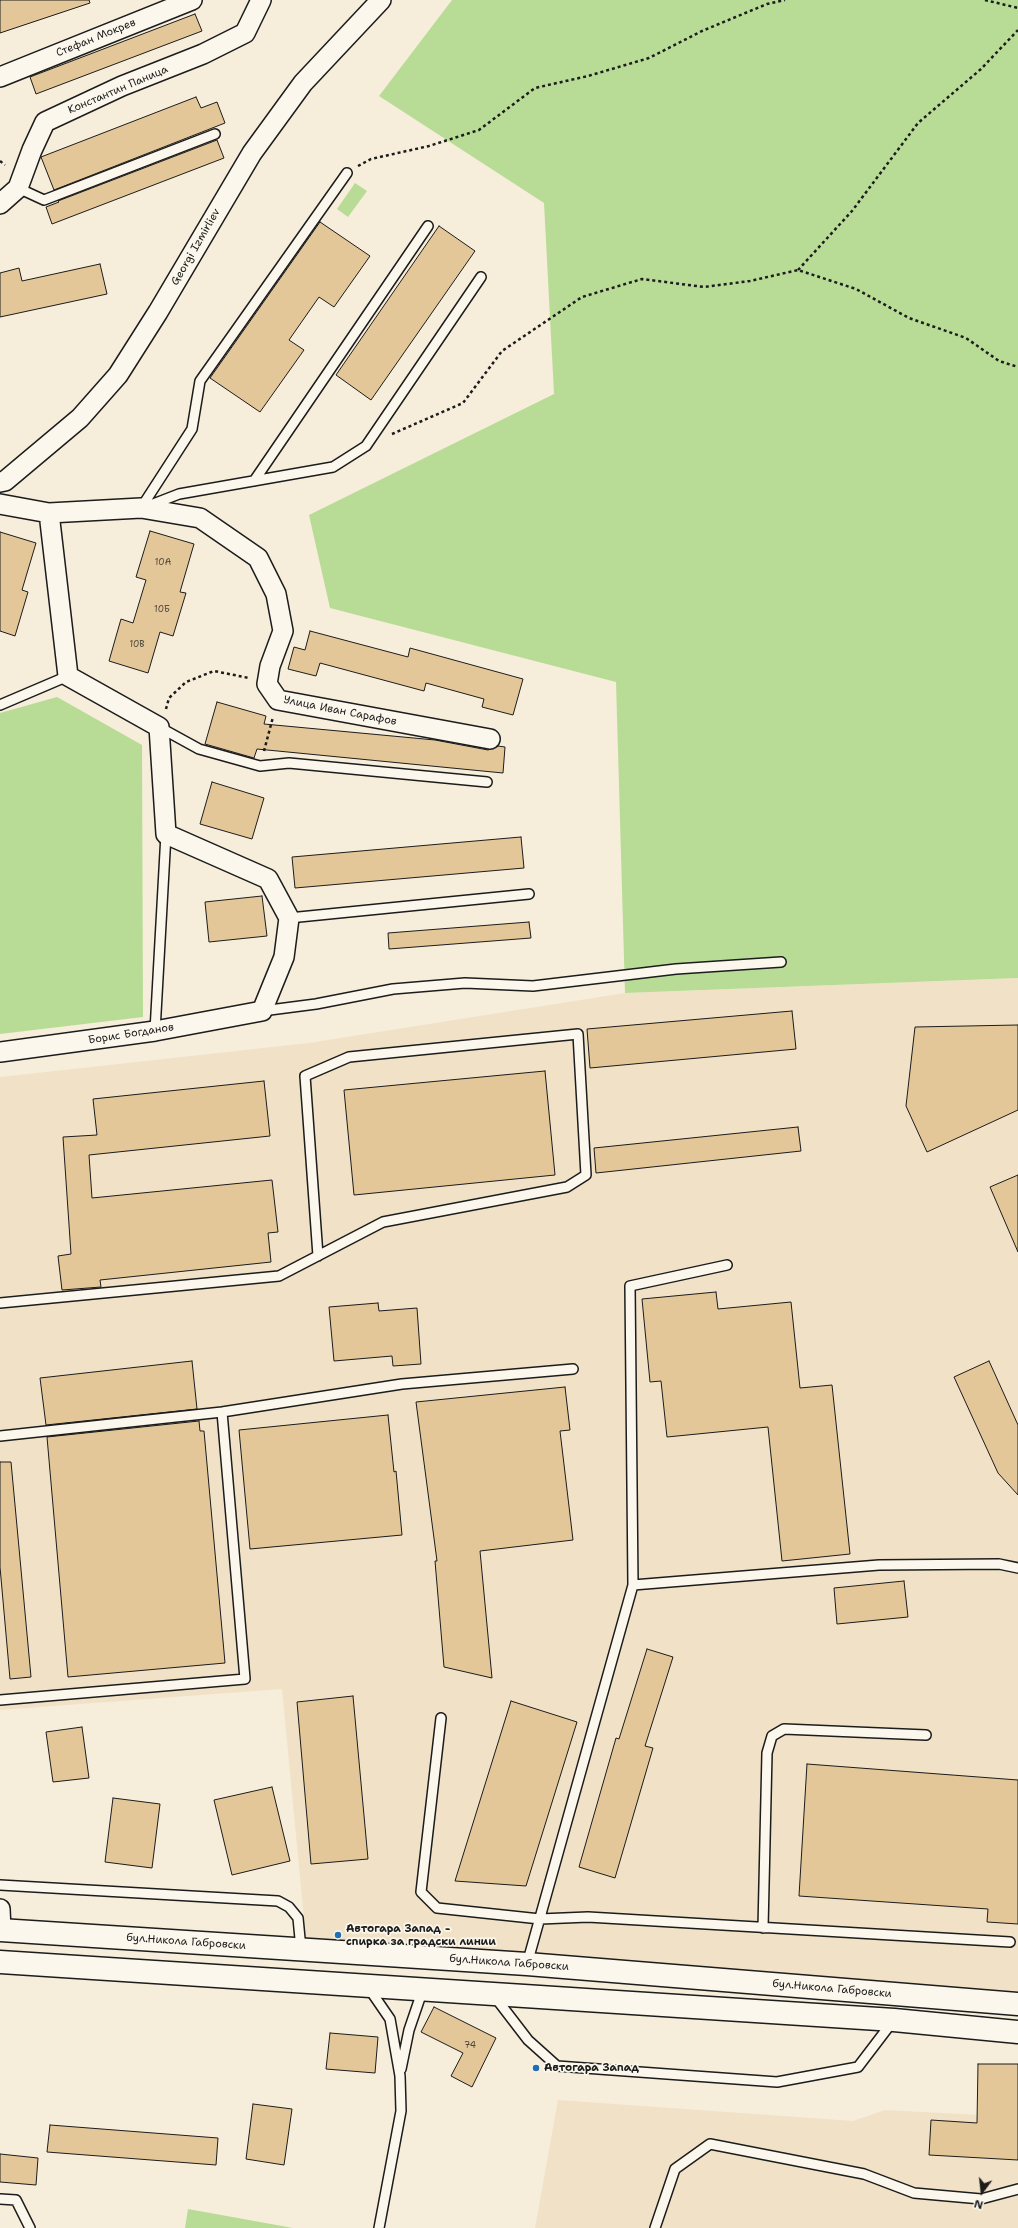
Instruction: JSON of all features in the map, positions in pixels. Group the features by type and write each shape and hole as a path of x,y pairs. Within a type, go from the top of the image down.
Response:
{"street":[{"name":"Стефан Мокрев","path":"0,76 192,0"},
{"name":"Константин Паница","path":"0,204 18,188 32,150 45,122 122,86 203,54 245,33 262,0"},
{"name":"Georgi Izmirliev","path":"0,482 5,481 80,418 118,376 252,154 303,83 381,0"},
{"path":"0,504 49,513 141,508 200,518 258,558 276,594 283,631 270,666 267,684"},
{"path":"49,513 68,676 160,727 166,834 268,879 289,918 284,957 262,1011"},
{"name":"Улица Иван Сарафов","path":"267,684 278,700 490,739"},
{"name":"Борис Богданов","path":"0,1052 155,1031 262,1011"},
{"name":"бул.Никола Габровски","path":"0,1923 302,1949 527,1964 1018,2004"},
{"path":"0,1962 492,1992 894,2020 1018,2032"}],"lane":[{"path":"18,188 44,200 215,134"},
{"path":"141,508 192,429 200,381 347,173"},
{"path":"254,481 428,226"},
{"path":"141,508 179,494 333,466 366,446 480,277"},
{"path":"0,705 68,676"},
{"path":"160,727 199,749 260,766 289,763 487,782"},
{"path":"155,1031 166,834"},
{"path":"289,918 529,894"},
{"path":"262,1011 316,1004 393,989 465,983 533,986 676,969 781,962"},
{"path":"0,1302 279,1276 318,1256 383,1222 567,1187 586,1175 578,1034 349,1057 305,1076 318,1256"},
{"path":"527,1964 632,1585 630,1286 727,1265"},
{"path":"0,1436 222,1412 402,1384 573,1369"},
{"path":"0,1700 245,1679 222,1412"},
{"path":"632,1585 879,1565 999,1564 1018,1568"},
{"path":"441,1718 421,1892 437,1908 540,1919 588,1917 1010,1942"},
{"path":"763,1928 766,1753 772,1736 784,1729 926,1735"},
{"path":"0,1885 278,1901 289,1907 298,1918 302,1949"},
{"path":"366,1984 390,2019 400,2076 401,2111 379,2228"},
{"path":"400,2076 408,2030 423,1988"},
{"path":"492,1992 528,2040 557,2066 777,2082 858,2067 894,2020"},
{"path":"655,2228 675,2169 710,2144 864,2174 914,2193 981,2199 1018,2189"},
{"path":"0,2199 16,2200 30,2228"}],"path":[{"path":"347,173 371,159 428,146 479,130 535,88 588,76 649,58 702,30 767,4 785,0"},
{"path":"985,0 1018,8"},
{"path":"798,270 852,211 918,123 981,69 1018,30"},
{"path":"366,446 463,403 502,351 582,297 642,279 704,287 750,281 798,270 856,288 909,318 966,338 999,361 1018,367"},
{"path":"160,727 170,698 186,682 214,671 241,675 267,684"},
{"path":"260,766 278,700"}],"shaded area":[{"path":"1018,978 1018,2004 301,1949 305,1929 282,1689 0,1710 0,1077 309,1043 625,993"},
{"path":"558,2100 853,2121 885,2110 1018,2117 1018,2228 535,2228"}],"green space":[{"path":"452,0 1018,0 1018,978 625,993 616,682 330,608 309,515 554,394 544,203 379,96"},
{"path":"355,183 367,191 348,217 337,209"},
{"path":"57,697 142,745 143,1017 0,1034 0,713"},
{"path":"188,2209 293,2228 185,2228"}],"building":[{"path":"0,0 89,0 90,3 0,33"},
{"path":"195,14 202,31 36,94 30,77"},
{"path":"196,97 201,108 217,102 225,123 54,190 41,157"},
{"path":"217,140 224,158 52,224 46,207 59,202 58,201"},
{"path":"320,222 370,256 334,307 319,297 289,340 304,350 260,412 210,378"},
{"path":"439,226 475,251 371,400 336,375"},
{"path":"100,264 107,294 0,317 0,273 19,268 22,281"},
{"path":"150,531 194,544 180,592 186,593 173,636 160,632 148,673 109,661 121,619 133,623 146,580 136,577"},
{"path":"0,532 36,543 22,590 28,592 15,636 0,631"},
{"path":"310,631 408,657 410,648 523,679 513,715 482,707 484,699 426,683 424,691 320,663 316,676 288,669 294,647 305,650"},
{"path":"217,702 266,716 264,724 435,740 488,750 498,746 505,747 503,773 257,749 254,758 205,744"},
{"path":"212,782 264,798 252,839 200,824"},
{"path":"521,837 524,868 295,888 292,857"},
{"path":"262,896 267,936 209,942 205,902"},
{"path":"529,922 531,938 389,949 388,933"},
{"path":"792,1011 796,1049 590,1068 587,1029"},
{"path":"1018,1025 1018,1110 927,1152 906,1106 915,1027"},
{"path":"545,1071 555,1175 354,1195 344,1090"},
{"path":"264,1081 270,1136 89,1155 92,1198 272,1180 278,1232 268,1233 271,1262 100,1280 101,1287 62,1290 58,1256 71,1254 63,1137 97,1135 93,1099"},
{"path":"798,1127 801,1151 596,1173 594,1148"},
{"path":"1018,1175 1018,1252 990,1187"},
{"path":"716,1292 718,1309 791,1302 800,1388 832,1385 850,1554 782,1561 768,1427 667,1437 661,1381 650,1382 642,1299"},
{"path":"378,1303 379,1311 417,1308 421,1364 393,1366 392,1356 334,1361 329,1307"},
{"path":"192,1361 197,1409 46,1425 40,1378"},
{"path":"989,1361 1018,1425 1018,1495 998,1473 954,1377"},
{"path":"565,1387 570,1430 560,1431 573,1540 480,1551 492,1678 444,1667 435,1561 437,1561 416,1402"},
{"path":"388,1415 394,1472 396,1471 402,1535 250,1549 239,1430"},
{"path":"199,1421 200,1431 204,1431 225,1663 68,1677 47,1437"},
{"path":"0,1462 11,1462 31,1677 10,1679 0,1567"},
{"path":"904,1581 908,1617 837,1624 834,1588"},
{"path":"647,1649 673,1657 645,1746 653,1748 615,1878 579,1867 616,1738 619,1739"},
{"path":"353,1696 368,1859 311,1864 297,1702"},
{"path":"511,1701 577,1722 526,1886 455,1881"},
{"path":"82,1727 89,1778 53,1782 46,1732"},
{"path":"807,1764 1018,1780 1018,1924 987,1922 988,1909 799,1896"},
{"path":"272,1787 290,1861 232,1875 214,1800"},
{"path":"113,1798 160,1804 152,1868 105,1862"},
{"path":"434,2007 496,2038 472,2087 451,2076 463,2053 421,2032"},
{"path":"330,2033 378,2037 375,2073 326,2069"},
{"path":"978,2064 1018,2064 1018,2160 929,2155 931,2120 977,2123"},
{"path":"253,2104 292,2109 284,2165 246,2159"},
{"path":"50,2125 218,2138 216,2165 47,2152"},
{"path":"0,2154 38,2158 36,2185 0,2182"}],"place":[{"name":"Автогара Запад - спирка за градски линии","path":"338,1935"},
{"name":"Автогара Запад","path":"536,2068"}]}
